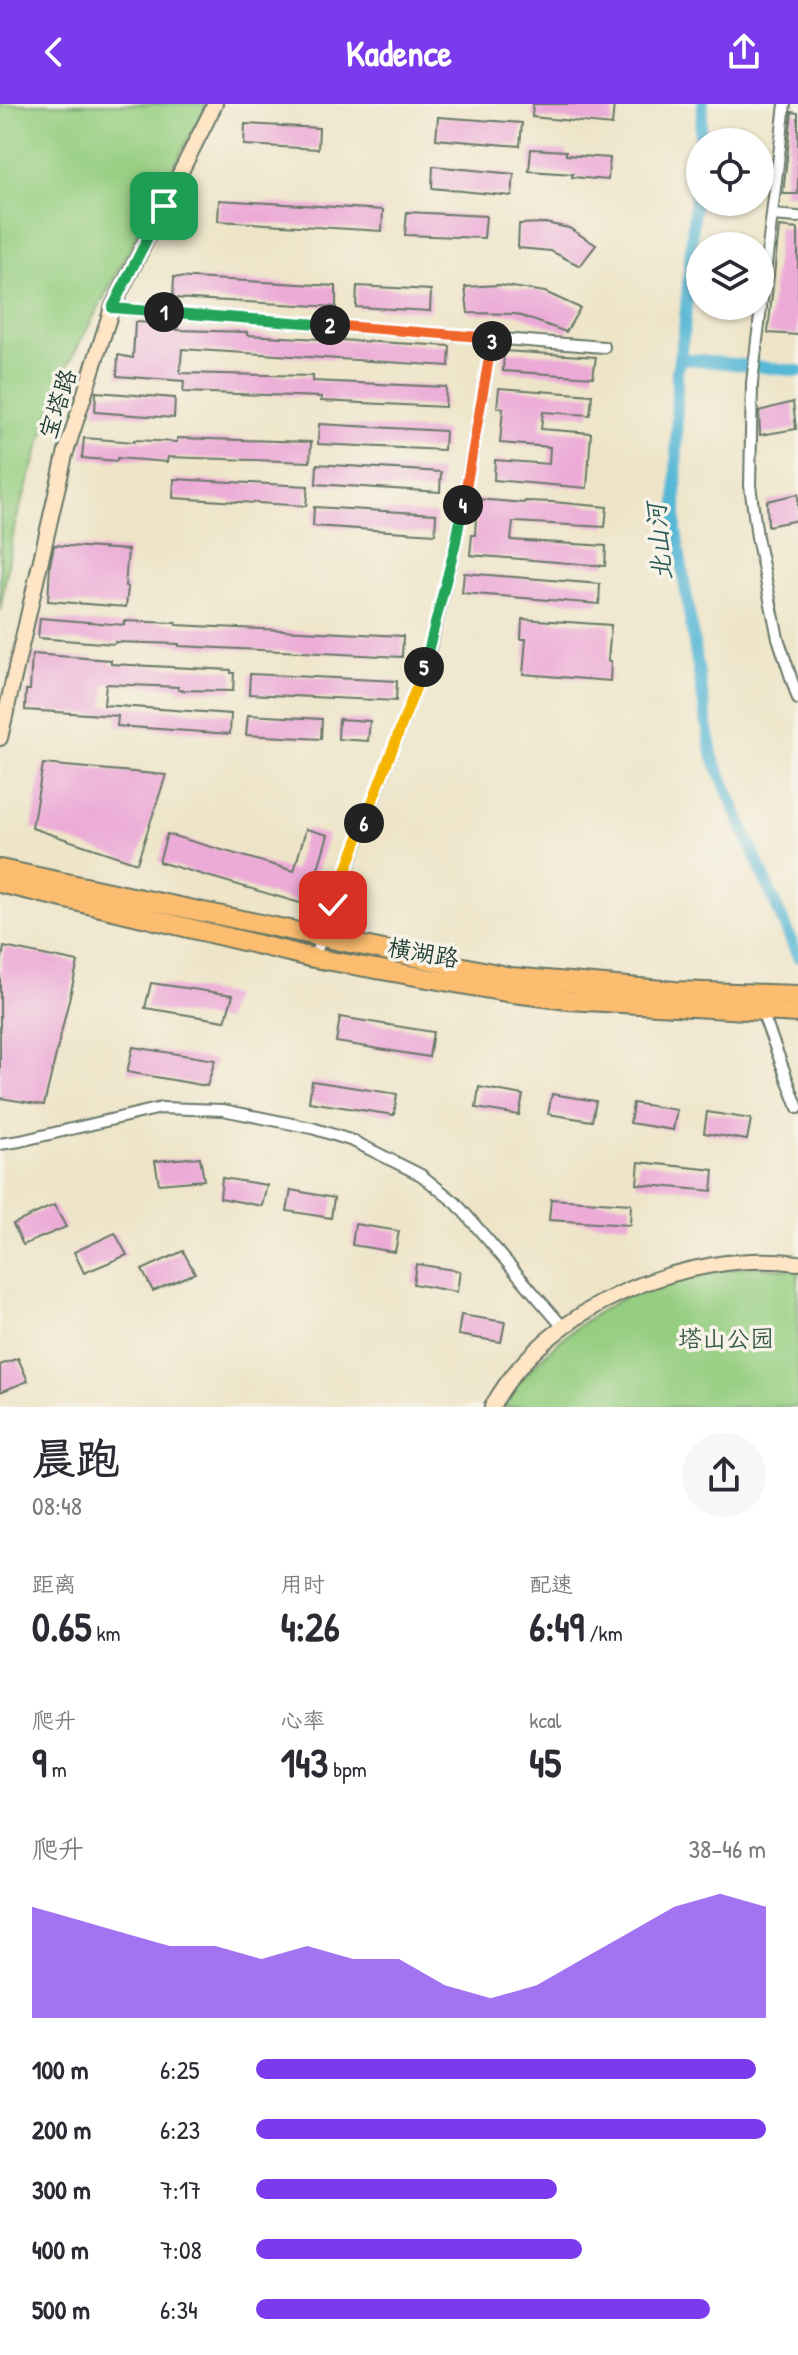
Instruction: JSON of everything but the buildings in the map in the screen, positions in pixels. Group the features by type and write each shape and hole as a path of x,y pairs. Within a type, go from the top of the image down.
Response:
{"highway":[{"name":"横湖路","path":"0,869 511,977 675,991 798,1013"},
{"name":"横湖路","path":"0,883 314,958 506,992 568,1000 765,1007 798,995"}],"street":[{"name":"宝塔路","path":"0,738 65,455 112,308 215,104"},
{"path":"774,198 785,104"},
{"path":"774,215 798,217"},
{"path":"772,216 752,383 750,485 757,537 778,638 798,699"},
{"path":"112,308 604,347"},
{"path":"314,958 428,656 455,546 493,338"},
{"path":"765,1007 798,1108"},
{"path":"0,1144 161,1108 223,1110 312,1128 353,1141 421,1175 456,1203 563,1327"},
{"path":"492,1407 541,1346 563,1327 606,1299 655,1278 701,1266 747,1261 798,1263"}],"green space":[{"path":"0,104 207,104 61,378 15,524 0,611"},
{"name":"塔山公园","path":"751,1266 798,1270 798,1407 500,1407 549,1351 609,1306 666,1281"}],"waterway":[{"name":"北山河","path":"703,104 684,332 677,372 676,531 712,755 798,957"},
{"path":"679,358 798,371"}],"route":[{"path":"164,206 112,308 493,338 455,546 428,656 333,905"}]}
